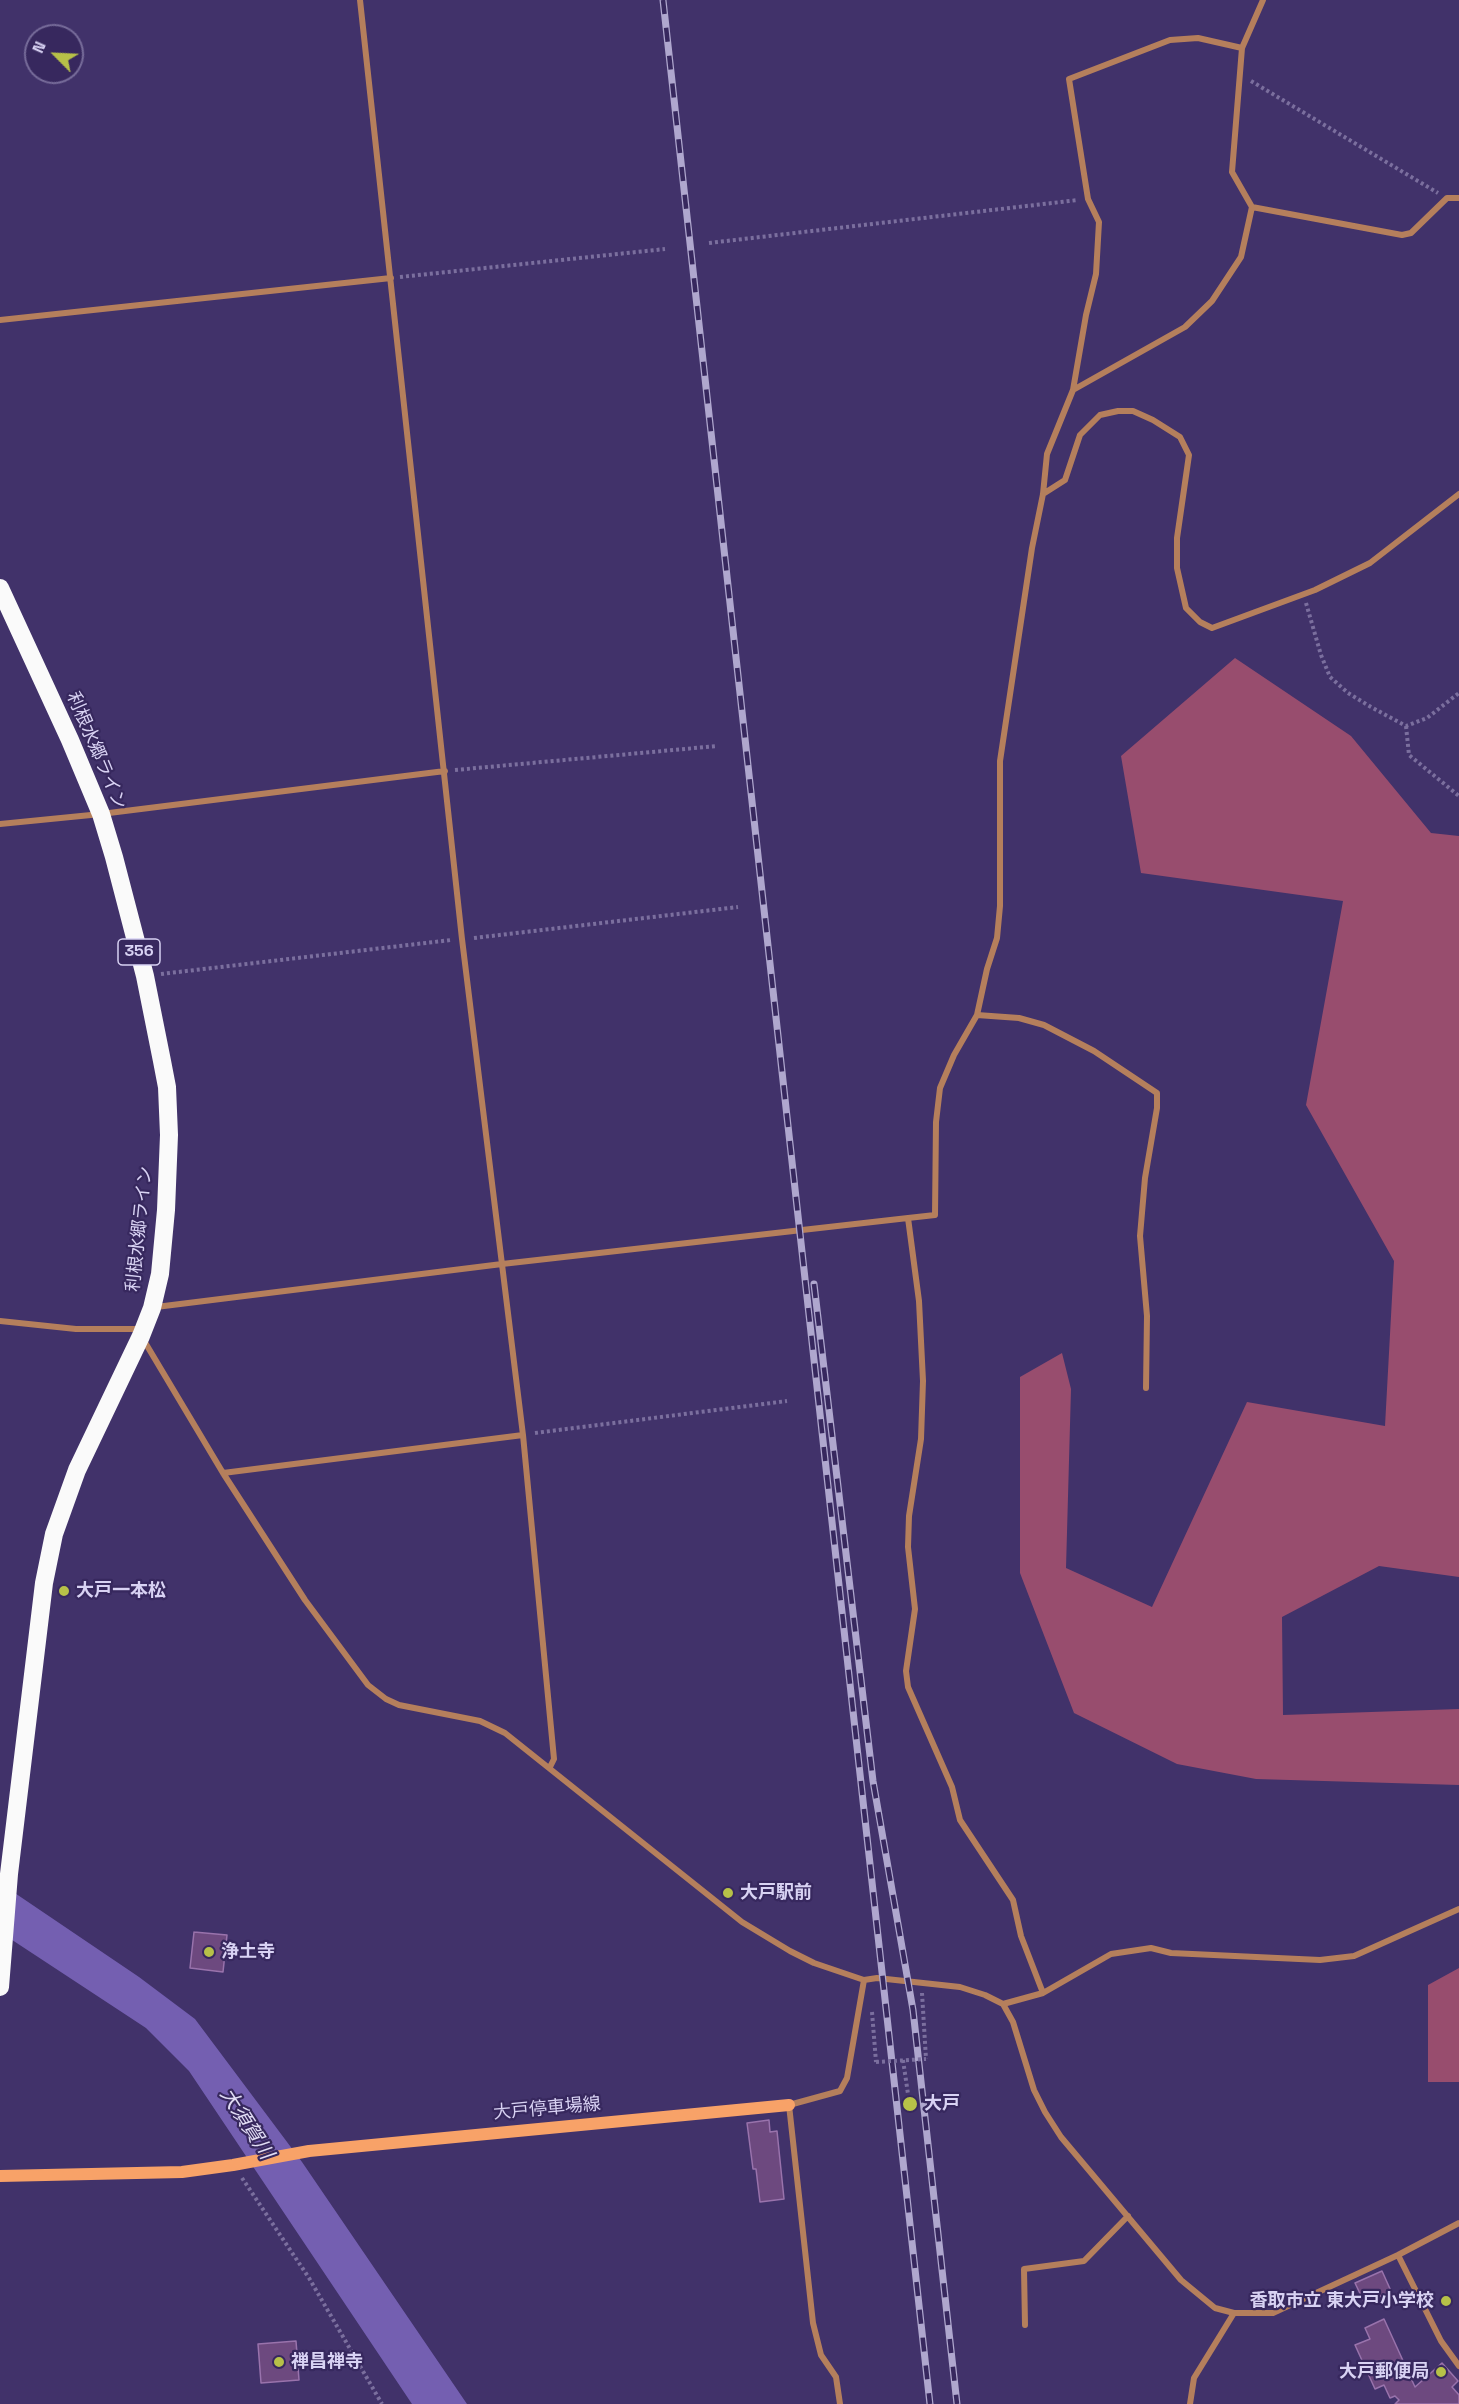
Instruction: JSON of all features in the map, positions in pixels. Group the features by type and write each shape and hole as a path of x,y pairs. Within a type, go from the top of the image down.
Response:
{"highway":[{"name":"利根水郷ライン","path":"0,588 70,740 101,814 145,976 165,1078 168,1124 166,1210 160,1274 152,1308 77,1470 54,1534 44,1583 5,1878 0,1987"}],"main road":[{"name":"大戸停車場線","path":"235,2165 309,2151 789,2105"},
{"path":"0,2176 182,2172 235,2165"}],"street":[{"path":"360,0 462,939 523,1435 554,1759 550,1767"},
{"path":"1073,390 1185,327 1212,301 1241,257 1252,207 1232,172 1242,48 1263,0"},
{"path":"152,1308 502,1264 934,1215 936,1122 940,1088 954,1055 977,1015 987,969 997,938 1000,906 1000,761 1032,548 1043,494 1047,454 1073,390 1086,315 1096,274 1099,222 1088,199 1069,79 1170,40 1198,38 1242,48"},
{"path":"1252,207 1402,236 1411,233 1447,198 1459,198"},
{"path":"0,320 391,278"},
{"path":"1043,494 1065,480 1080,435 1100,415 1133,411 1153,420 1180,437 1189,455 1177,538 1177,568 1186,608 1200,622 1212,628 1303,594 1370,563 1459,494"},
{"path":"0,824 101,814 445,771"},
{"path":"977,1015 1019,1018 1044,1025 1094,1051 1157,1093 1157,1108 1145,1178 1140,1236 1147,1316 1146,1388"},
{"path":"908,1218 919,1301 923,1381 921,1439 909,1516 908,1547 915,1609 906,1671 908,1687 952,1787 960,1820 1013,1900 1021,1936 1043,1993"},
{"path":"0,1321 142,1333 223,1473 305,1600 368,1685 386,1699 399,1704 480,1721 505,1733 742,1922 798,1955 864,1980 877,1978 960,1987 1003,2004 1013,2022 1035,2090 1045,2112 1061,2137 1181,2280 1215,2308 1234,2313 1272,2313 1398,2255 1459,2223"},
{"path":"223,1473 523,1435"},
{"path":"1003,2004 1043,1993 1111,1954 1151,1948 1171,1953 1320,1960 1354,1956 1459,1909"},
{"path":"840,2404 836,2378 821,2355 813,2323 789,2105 840,2091 847,2078 864,1980"},
{"path":"1024,2325 1024,2269 1084,2261 1128,2216"},
{"path":"1398,2255 1441,2341 1459,2366"},
{"path":"1190,2404 1194,2378 1234,2313"}],"path":[{"path":"1240,75 1447,198"},
{"path":"709,243 1088,199"},
{"path":"391,278 665,249"},
{"path":"1303,594 1330,677 1348,693 1406,726"},
{"path":"1406,726 1427,718 1459,693"},
{"path":"1406,726 1409,755 1459,796"},
{"path":"445,771 717,746"},
{"path":"145,976 738,907"},
{"path":"523,1435 787,1401"},
{"path":"872,2008 876,2062 926,2059 921,1983"},
{"path":"903,2060 908,2094"},
{"path":"235,2165 309,2278 382,2404"}],"shaded area":[{"path":"1235,658 1351,736 1431,833 1459,836 1459,1577 1379,1566 1282,1617 1283,1715 1459,1709 1459,1785 1256,1779 1177,1764 1074,1713 1020,1573 1020,1377 1062,1353 1071,1389 1066,1568 1152,1607 1247,1402 1385,1426 1394,1261 1306,1105 1343,901 1141,873 1121,756"},
{"path":"1459,1968 1459,2082 1428,2082 1428,1985"}],"water":[{"name":"大須賀川","path":"0,1883 139,1977 195,2019 302,2162 467,2404 412,2404 189,2071 146,2028 0,1932"}],"building":[{"name":"浄土寺","path":"194,1932 227,1935 223,1972 190,1968"},
{"path":"769,2120 770,2132 777,2131 784,2199 760,2202 747,2123"},
{"path":"1382,2271 1391,2291 1365,2304 1355,2283"},
{"path":"1384,2319 1415,2387 1442,2363 1458,2381 1452,2387 1459,2395 1459,2404 1395,2404 1399,2400 1395,2396 1390,2398 1384,2385 1375,2389 1355,2345 1370,2339 1365,2328"},
{"name":"禅昌禅寺","path":"296,2341 299,2380 261,2383 258,2344"}],"railway":[{"path":"663,0 930,2404"},
{"path":"814,1284 873,1781 913,2010 957,2404"}],"place":[{"name":"大戸一本松","path":"64,1591"},
{"name":"大戸駅前","path":"728,1893"},
{"name":"浄土寺","path":"209,1952"},
{"name":"大戸","path":"910,2104"},
{"name":"香取市立 東大戸小学校","path":"1446,2301"},
{"name":"禅昌禅寺","path":"279,2362"},
{"name":"大戸郵便局","path":"1441,2372"}]}
